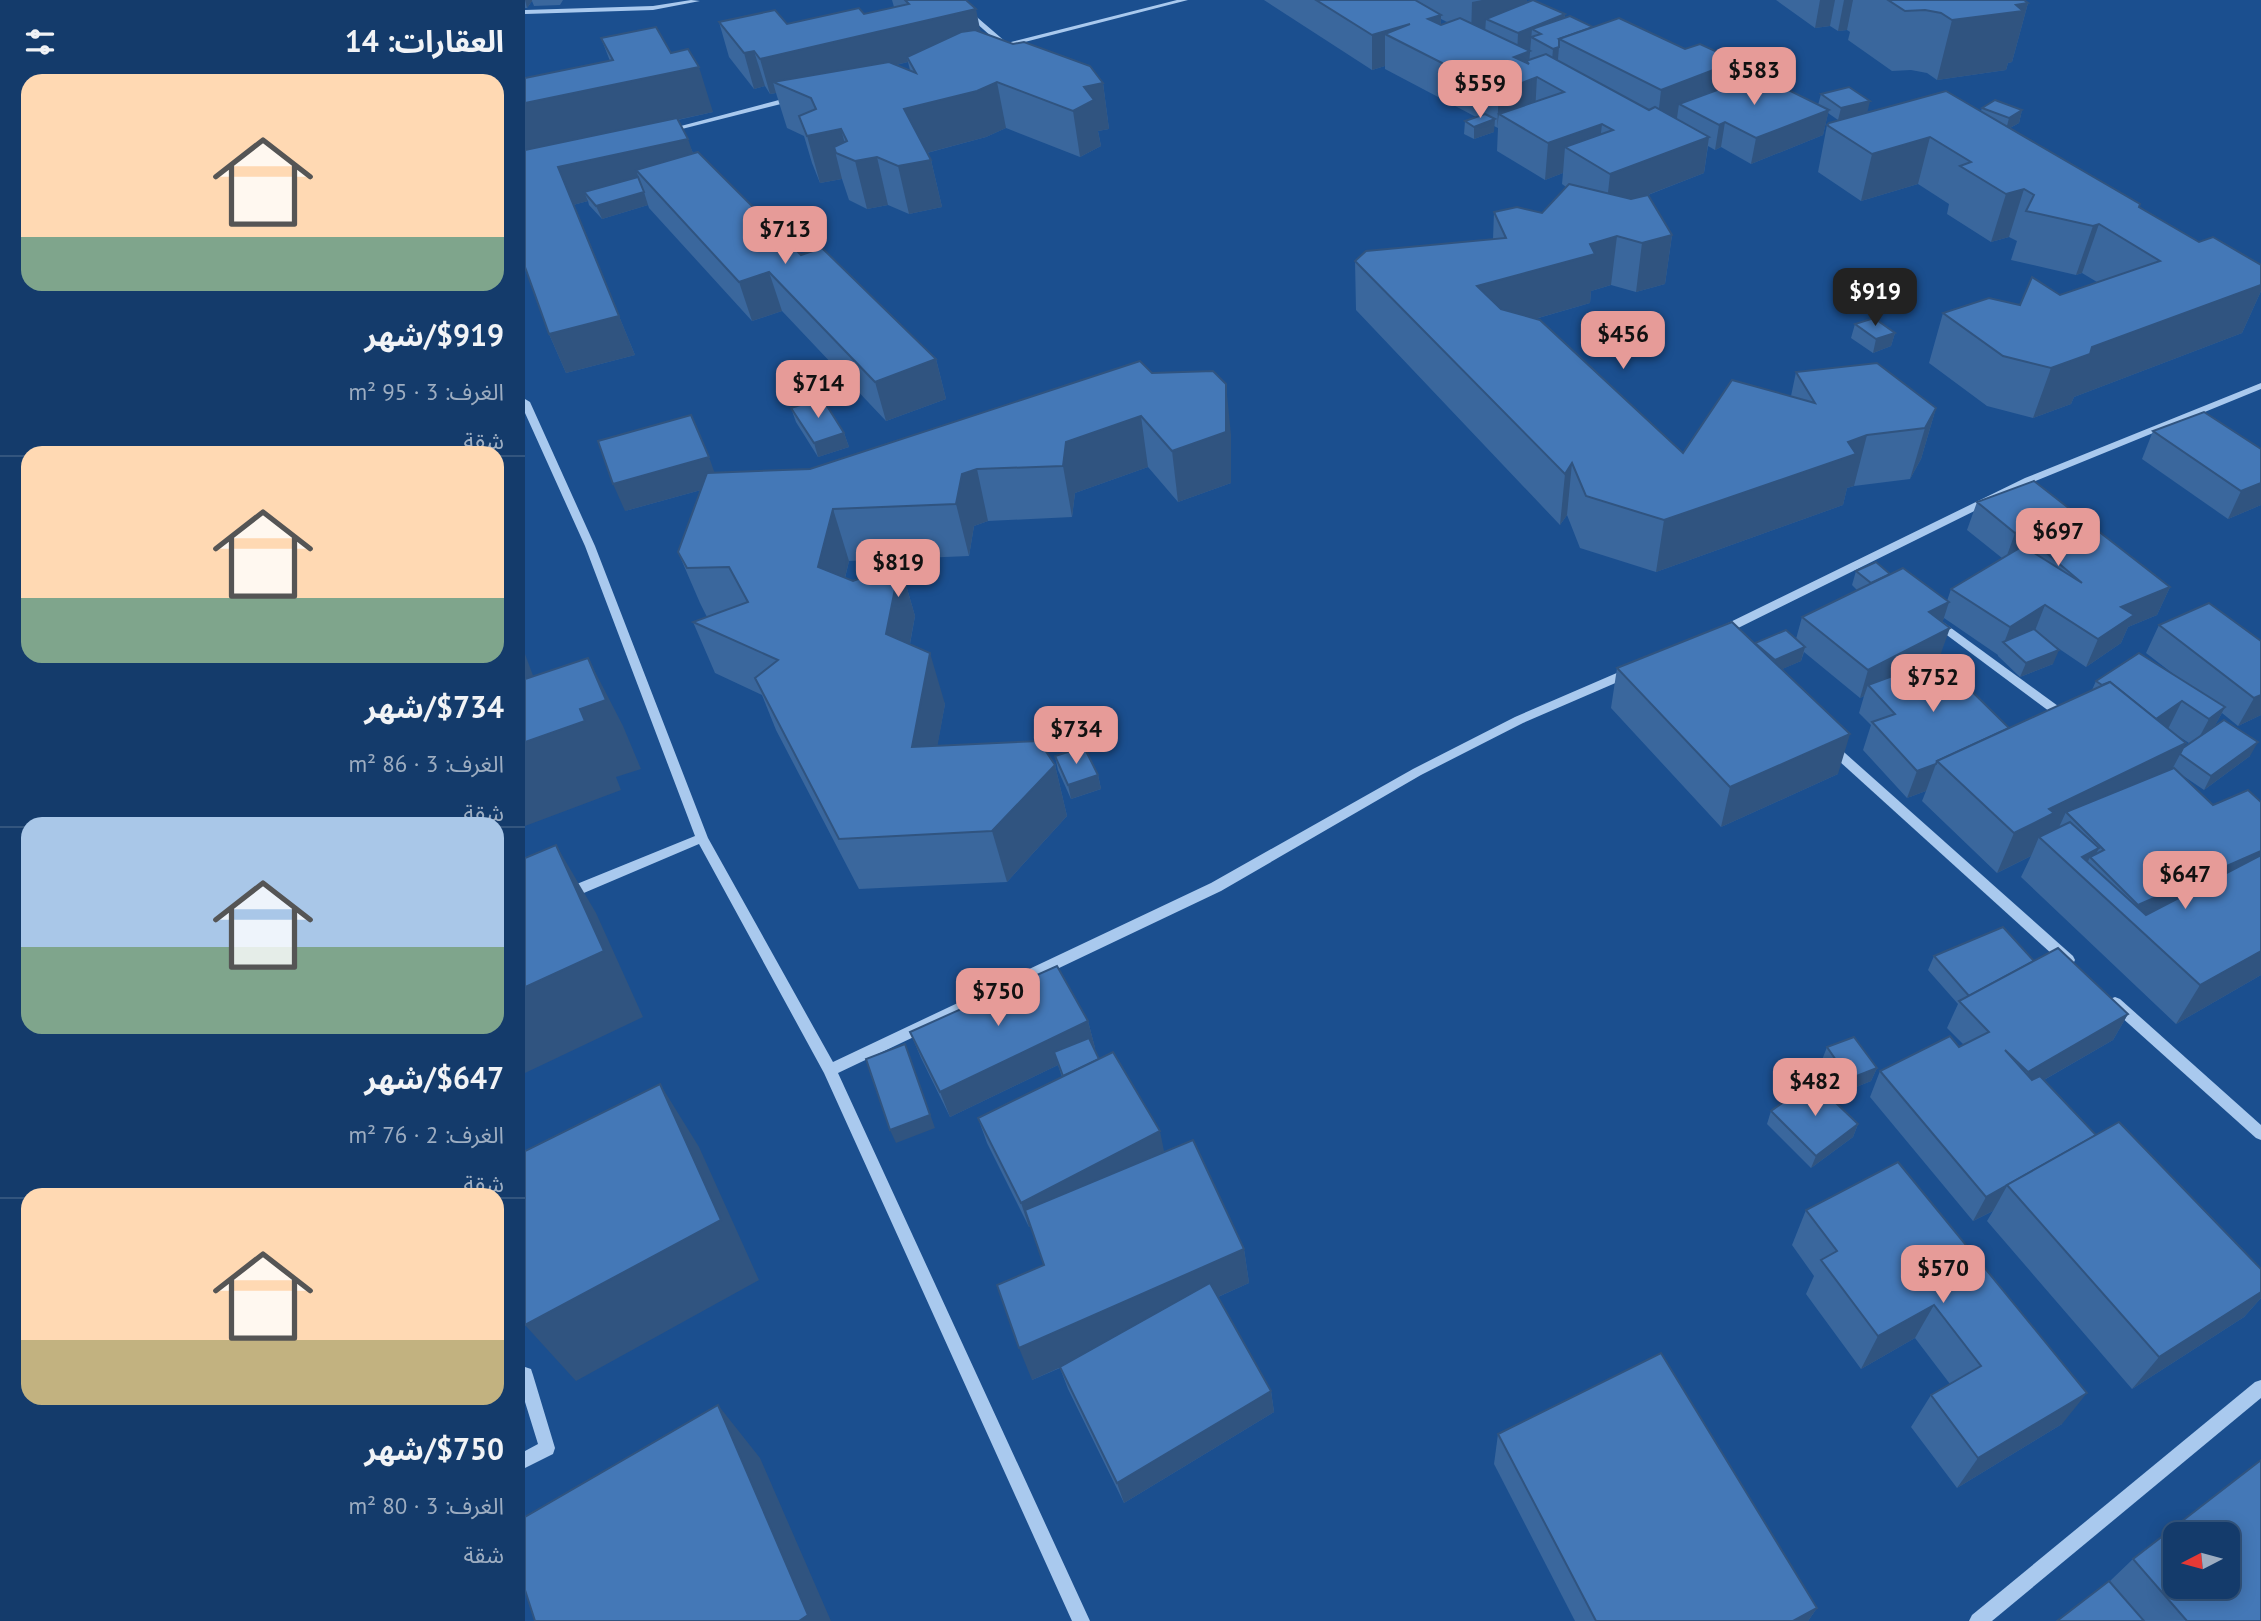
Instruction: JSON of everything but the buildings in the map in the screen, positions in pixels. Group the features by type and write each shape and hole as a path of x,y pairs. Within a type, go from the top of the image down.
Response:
{"street":[{"path":"525,12 653,8 703,0"},
{"path":"953,0 1005,45"},
{"path":"992,49 1185,0"},
{"path":"658,132 805,96"},
{"path":"1719,647 1709,638 2029,480 2261,386"},
{"path":"525,402 590,546 702,838 831,1070 1081,1621"},
{"path":"1860,563 1871,572"},
{"path":"1927,613 2071,722"},
{"path":"831,1070 1216,887 1417,772 1519,720 1646,665"},
{"path":"1823,741 2074,965"},
{"path":"550,901 702,838"},
{"path":"2105,993 2261,1134"},
{"path":"525,1375 547,1448 525,1460"},
{"path":"1978,1621 2261,1388"}]}
